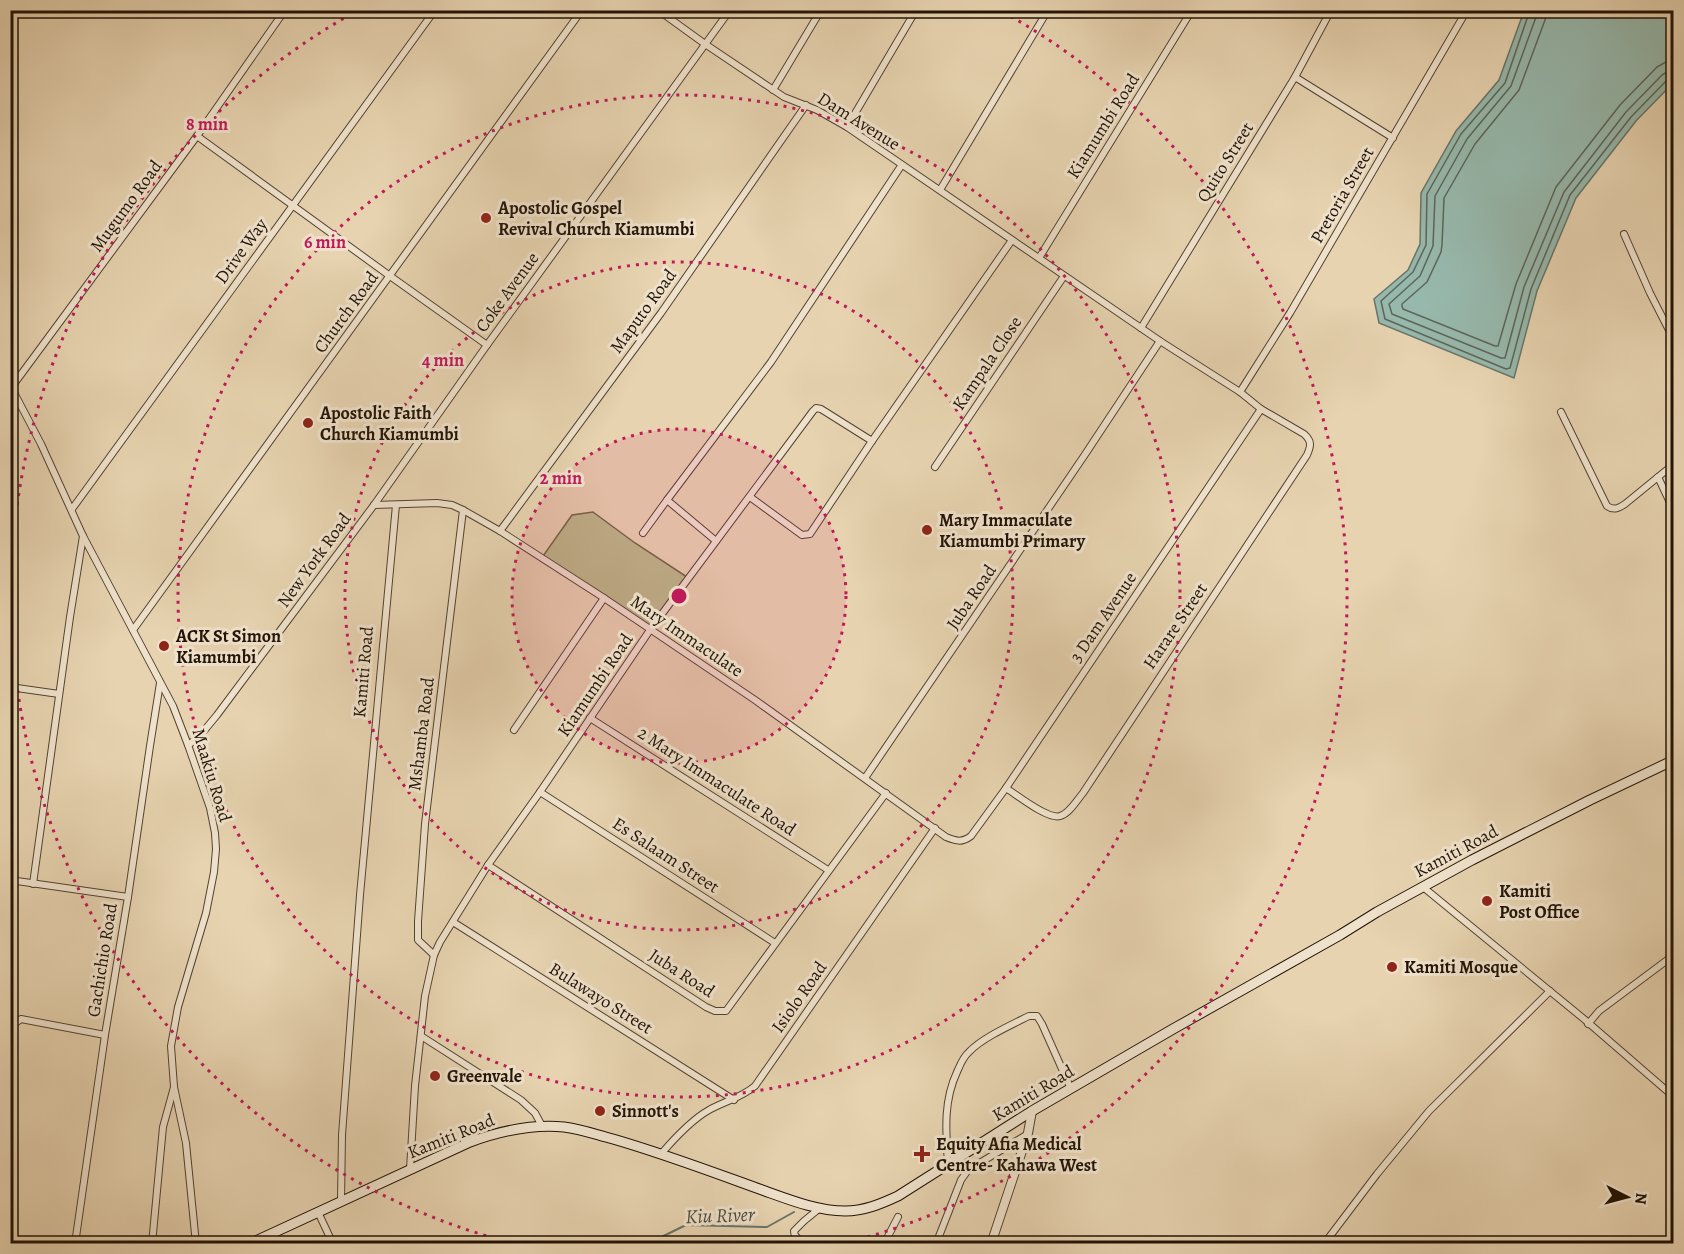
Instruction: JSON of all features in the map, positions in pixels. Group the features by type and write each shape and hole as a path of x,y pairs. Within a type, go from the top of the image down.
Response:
{"main road":[{"name":"Kamiti Road","path":"249,1244 489,1136 542,1126 580,1130 661,1154 781,1197 821,1208 845,1211 878,1205 898,1196 1032,1111 1377,912 1472,860 1674,760"}],"street":[{"name":"Mugumo Road","path":"11,387 197,136 285,10"},
{"name":"Drive Way","path":"72,509 435,10"},
{"name":"Church Road","path":"133,630 582,10"},
{"name":"Dam Avenue","path":"658,10 784,97 817,110 847,127 1039,258"},
{"name":"Coke Avenue","path":"374,505 730,10"},
{"path":"773,90 821,10"},
{"path":"847,127 916,10"},
{"path":"940,190 1048,10"},
{"name":"Kiamumbi Road","path":"1039,258 1192,10"},
{"name":"Quito Street","path":"1141,327 1295,77 1331,10"},
{"name":"Pretoria Street","path":"1240,392 1290,313 1467,10"},
{"path":"1295,77 1393,138"},
{"name":"Maputo Road","path":"500,531 661,313 806,105"},
{"path":"197,136 487,345"},
{"path":"643,533 771,362 901,166"},
{"path":"1624,234 1650,293 1674,339"},
{"path":"750,497 802,535 810,534 1012,240"},
{"path":"1039,258 1262,409"},
{"name":"Kampala Close","path":"935,467 1064,276"},
{"name":"Juba Road","path":"865,778 1065,485 1160,341"},
{"name":"Maakiu Road","path":"11,387 72,509 83,536 173,706 210,808 215,833 214,872 206,913 173,1028 171,1046 174,1087 186,1143 196,1244"},
{"name":"Kiamumbi Road","path":"453,922 488,865 650,630 816,408 872,441"},
{"name":"Harare Street","path":"1006,788 1055,817 1065,814 1083,793 1311,447 1304,434 1262,409"},
{"name":"3 Dam Avenue","path":"965,840 971,836 1006,788 1262,409"},
{"path":"1561,412 1607,506 1611,509 1619,508 1674,464"},
{"path":"1658,477 1674,511"},
{"path":"667,500 716,541"},
{"name":"Mary Immaculate","path":"374,505 444,504 463,510 604,598 953,840 965,840"},
{"name":"New York Road","path":"188,745 198,738 217,715 374,505"},
{"name":"Kamiti Road","path":"341,1201 342,1135 360,895 396,505"},
{"name":"Mshamba Road","path":"434,955 418,940 418,921 425,824 463,510"},
{"path":"33,884 83,536"},
{"path":"514,730 604,598"},
{"name":"Gachichio Road","path":"75,1244 160,683"},
{"path":"10,687 59,694"},
{"name":"2 Mary Immaculate Road","path":"590,718 828,870"},
{"name":"Es Salaam Street","path":"540,792 775,943"},
{"name":"Juba Road","path":"488,865 714,1011 726,1011 886,794"},
{"name":"Isiolo Road","path":"661,1154 696,1119 712,1108 747,1093 755,1086 935,828"},
{"path":"10,879 128,897"},
{"path":"1423,887 1674,1097"},
{"path":"410,1170 415,1086 425,996 434,955 453,922"},
{"name":"Bulawayo Street","path":"453,922 734,1100"},
{"path":"1588,1024 1599,1011 1674,955"},
{"path":"1324,1244 1377,1174 1430,1111 1550,991"},
{"path":"948,1164 946,1113 948,1096 965,1056 978,1045 1029,1016 1037,1016 1071,1089"},
{"path":"10,1030 21,1020 105,1035"},
{"path":"421,1036 521,1100 535,1113 542,1126"},
{"path":"152,1244 163,1127 174,1087"},
{"path":"991,1244 1028,1133 1032,1111"},
{"path":"936,1244 968,1170 1028,1133"},
{"path":"811,1244 796,1238 794,1231 821,1208"},
{"path":"318,1212 333,1244"},
{"path":"884,1244 898,1217"}],"green space":[{"path":"593,512 687,577 650,630 543,556 572,515"}],"water":[{"path":"1524,11 1673,11 1674,82 1636,121 1576,198 1537,291 1514,378 1379,323 1374,299 1408,270 1420,244 1421,193 1456,131 1499,80"}],"waterway":[{"name":"Kiu River","path":"647,1244 686,1225 767,1227 794,1212"}],"place":[{"name":"Apostolic Gospel Revival Church Kiamumbi","path":"486,218"},
{"name":"Apostolic Faith Church Kiamumbi","path":"308,423"},
{"name":"Mary Immaculate Kiamumbi Primary","path":"927,530"},
{"name":"ACK St Simon Kiamumbi","path":"164,646"},
{"name":"Kamiti Post Office","path":"1487,901"},
{"name":"Kamiti Mosque","path":"1392,967"},
{"name":"Greenvale","path":"435,1076"},
{"name":"Sinnott's","path":"600,1111"},
{"name":"Equity Afia Medical Centre- Kahawa West","path":"922,1154"}]}
